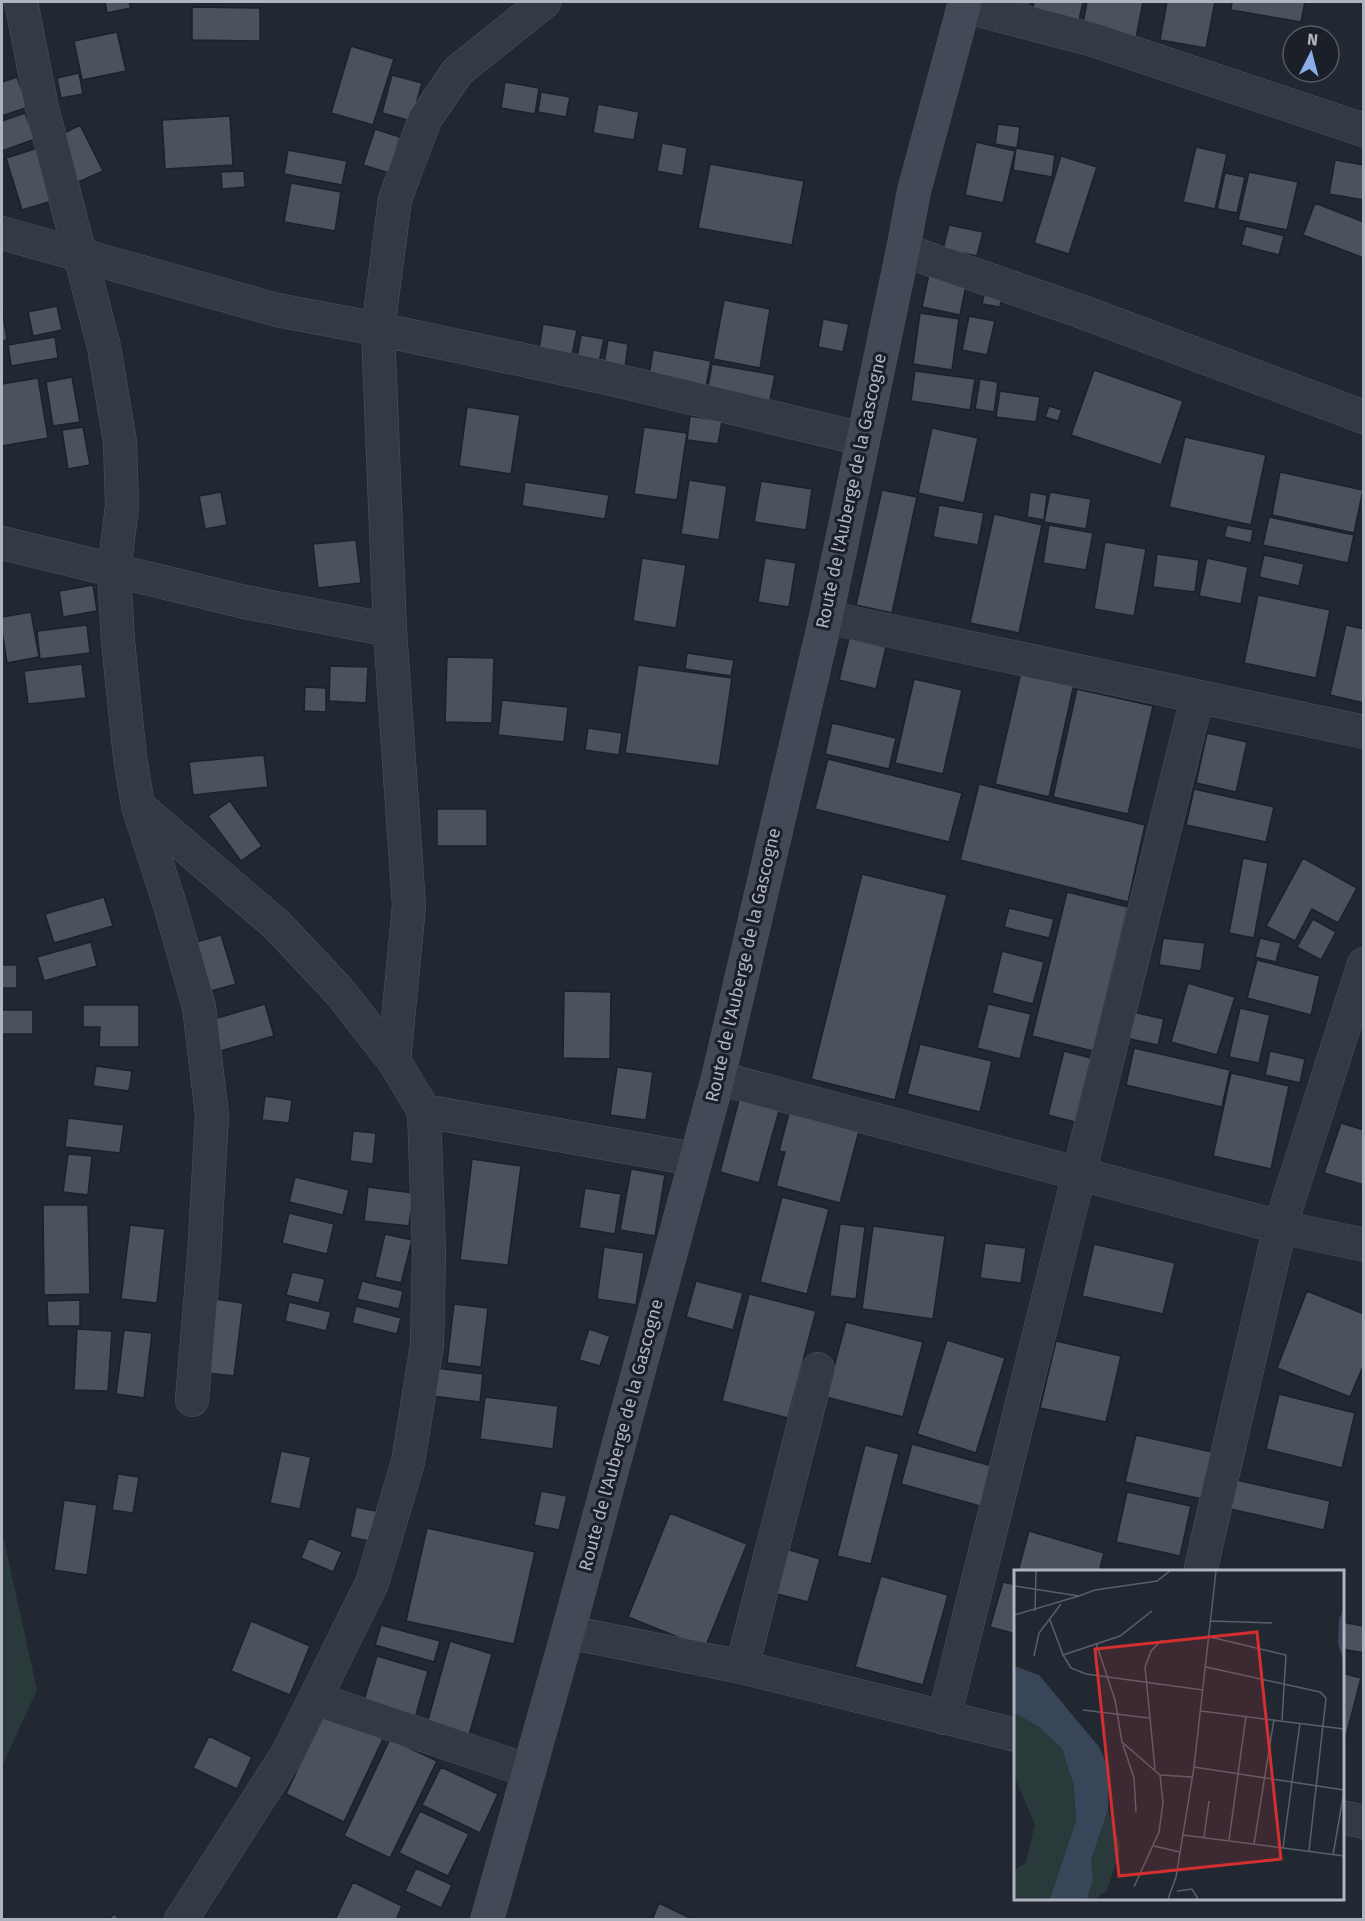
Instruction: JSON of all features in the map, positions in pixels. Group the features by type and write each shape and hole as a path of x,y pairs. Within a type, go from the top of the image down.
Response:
{"street":[{"path":"21,2 42,108 104,347 120,442 122,507 114,571 118,642 130,758 138,806 171,908 199,1007 212,1115 204,1257 192,1400"},
{"path":"394,1060 409,906 390,630 378,329 395,199 424,119 458,71 544,2"},
{"path":"964,4 1094,39 1364,130"},
{"name":"Route de l'Auberge de la Gascogne","path":"487,1920 568,1632 694,1159 718,1078 825,617 914,191 964,4"},
{"path":"2,233 277,310 603,377 863,439"},
{"path":"903,250 1080,311 1364,417"},
{"path":"2,543 245,602 390,630"},
{"path":"825,617 1364,732"},
{"path":"944,1718 1197,698"},
{"path":"138,806 277,925 339,991 394,1060 424,1111 429,1252 427,1345 408,1462 372,1583 288,1753 180,1920"},
{"path":"1200,1570 1280,1227 1364,964"},
{"path":"718,1078 1280,1227 1364,1245"},
{"path":"424,1111 694,1159"},
{"path":"742,1667 818,1369"},
{"path":"568,1632 742,1667 1014,1735"},
{"path":"316,1699 529,1772"},
{"path":"1344,1817 1364,1822"}],"shaded area":[{"path":"2,1531 37,1690 2,1766"}],"building":[{"path":"105,2 129,2 131,8 107,13"},
{"path":"1010,2 1030,2 1030,5"},
{"path":"1034,2 1083,2 1079,20 1032,11"},
{"path":"1087,2 1143,2 1136,38 1082,28"},
{"path":"1167,2 1215,2 1206,48 1160,40"},
{"path":"1232,2 1305,2 1301,22 1231,10"},
{"path":"192,7 260,8 260,41 192,40"},
{"path":"117,32 126,71 82,80 74,41"},
{"path":"351,46 394,59 373,125 331,113"},
{"path":"79,73 83,94 61,98 57,78"},
{"path":"392,75 422,83 411,121 382,113"},
{"path":"17,77 28,107 2,116 2,82"},
{"path":"505,82 539,88 535,114 501,108"},
{"path":"541,92 570,97 566,117 538,112"},
{"path":"598,104 639,112 634,140 593,133"},
{"path":"25,113 35,139 2,151 2,121"},
{"path":"230,116 233,165 165,169 162,120"},
{"path":"998,124 1020,127 1017,148 995,144"},
{"path":"80,125 103,171 74,184 52,139"},
{"path":"375,129 400,137 389,173 363,165"},
{"path":"976,142 1015,151 1003,203 965,195"},
{"path":"662,143 687,148 683,176 657,171"},
{"path":"44,146 52,201 22,210 6,158"},
{"path":"1196,147 1227,154 1215,209 1183,202"},
{"path":"1016,148 1055,155 1052,177 1013,170"},
{"path":"288,150 347,161 342,185 284,174"},
{"path":"1061,156 1097,167 1069,254 1034,243"},
{"path":"1335,160 1364,165 1364,200 1329,194"},
{"path":"710,164 804,181 792,245 698,228"},
{"path":"244,171 245,187 222,189 221,172"},
{"path":"1249,172 1298,182 1287,230 1238,220"},
{"path":"1225,173 1245,177 1237,213 1217,209"},
{"path":"291,183 341,192 335,231 284,222"},
{"path":"1315,203 1364,222 1364,258 1303,235"},
{"path":"949,225 983,232 977,256 943,249"},
{"path":"1246,226 1284,236 1279,255 1241,245"},
{"path":"930,269 968,276 960,315 922,307"},
{"path":"986,286 1003,290 1000,307 982,304"},
{"path":"724,300 770,309 760,368 713,359"},
{"path":"57,306 62,330 33,336 28,312"},
{"path":"2,309 7,340 2,341"},
{"path":"920,313 959,319 952,370 913,364"},
{"path":"969,316 995,321 987,355 962,350"},
{"path":"823,319 849,324 843,352 818,347"},
{"path":"543,324 577,330 572,356 539,350"},
{"path":"581,335 604,339 599,362 577,358"},
{"path":"55,337 58,358 11,366 8,345"},
{"path":"608,340 628,344 625,368 604,364"},
{"path":"653,350 711,361 706,386 649,376"},
{"path":"712,364 775,375 769,405 707,393"},
{"path":"1094,370 1183,401 1161,465 1071,435"},
{"path":"915,371 975,379 970,410 911,401"},
{"path":"72,377 80,422 53,426 46,382"},
{"path":"38,378 48,438 2,446 2,384"},
{"path":"980,379 998,382 994,412 975,409"},
{"path":"1000,391 1040,397 1036,422 996,417"},
{"path":"1049,406 1062,410 1058,421 1045,417"},
{"path":"467,407 520,415 511,474 459,466"},
{"path":"690,416 722,421 718,444 687,440"},
{"path":"83,427 90,465 68,469 62,430"},
{"path":"644,427 687,433 677,500 634,494"},
{"path":"932,428 978,438 964,503 918,493"},
{"path":"1185,437 1266,455 1251,525 1169,507"},
{"path":"1280,472 1363,490 1354,533 1272,515"},
{"path":"689,480 727,486 719,540 681,534"},
{"path":"761,481 812,489 806,530 754,522"},
{"path":"525,482 609,495 605,519 522,506"},
{"path":"882,490 917,497 892,613 856,605"},
{"path":"221,492 227,525 205,529 199,496"},
{"path":"1030,492 1047,495 1044,520 1027,517"},
{"path":"1050,492 1091,499 1086,529 1044,522"},
{"path":"939,505 984,513 978,545 933,537"},
{"path":"994,514 1042,525 1019,633 970,623"},
{"path":"1269,517 1354,535 1348,563 1263,545"},
{"path":"1049,525 1093,533 1086,570 1043,563"},
{"path":"1227,525 1253,530 1251,543 1224,537"},
{"path":"356,540 361,583 318,588 313,544"},
{"path":"1105,542 1146,549 1134,616 1094,609"},
{"path":"1157,554 1199,560 1195,592 1153,587"},
{"path":"1264,555 1304,564 1299,586 1259,577"},
{"path":"642,558 686,565 676,628 633,621"},
{"path":"765,558 796,563 789,607 758,602"},
{"path":"1207,558 1248,567 1241,604 1199,596"},
{"path":"93,585 97,611 63,617 59,591"},
{"path":"1258,595 1330,610 1316,678 1244,663"},
{"path":"31,612 39,657 7,663 2,617"},
{"path":"87,625 90,653 40,659 37,631"},
{"path":"1346,625 1364,629 1364,703 1330,695"},
{"path":"849,638 886,647 876,689 839,680"},
{"path":"687,653 734,660 731,676 685,669"},
{"path":"447,657 494,658 492,723 445,722"},
{"path":"82,664 86,698 28,704 24,671"},
{"path":"638,665 732,678 719,766 625,753"},
{"path":"330,666 368,667 366,703 329,701"},
{"path":"1021,672 1074,684 1049,797 995,784"},
{"path":"914,679 962,690 943,774 895,763"},
{"path":"305,687 326,688 326,712 304,711"},
{"path":"1077,689 1153,706 1128,814 1053,797"},
{"path":"502,700 568,707 564,742 498,735"},
{"path":"832,723 896,738 889,769 825,754"},
{"path":"588,728 622,733 619,755 585,750"},
{"path":"1207,733 1247,742 1236,792 1196,783"},
{"path":"264,755 268,787 193,795 189,762"},
{"path":"828,759 962,793 949,842 815,809"},
{"path":"979,784 1145,825 1128,902 960,860"},
{"path":"1194,789 1274,807 1266,842 1186,825"},
{"path":"230,801 262,846 241,861 208,816"},
{"path":"437,809 487,809 487,846 437,846"},
{"path":"1243,858 1268,863 1254,938 1229,933"},
{"path":"1303,858 1357,888 1338,923 1312,909 1295,941 1266,926"},
{"path":"862,874 947,895 895,1100 811,1079"},
{"path":"1067,892 1128,907 1093,1051 1032,1036"},
{"path":"104,897 113,926 54,943 45,914"},
{"path":"1009,908 1054,919 1049,938 1004,927"},
{"path":"1313,919 1336,932 1321,960 1297,947"},
{"path":"221,935 236,984 204,993 189,944"},
{"path":"1163,938 1205,943 1201,971 1159,965"},
{"path":"1260,938 1281,943 1276,962 1255,957"},
{"path":"91,942 97,966 44,981 37,957"},
{"path":"1002,951 1044,962 1033,1004 992,993"},
{"path":"1257,960 1320,976 1311,1015 1247,998"},
{"path":"2,965 17,965 17,988 2,988"},
{"path":"1188,983 1235,997 1217,1055 1171,1042"},
{"path":"564,991 611,992 610,1059 563,1058"},
{"path":"265,1004 274,1036 213,1053 204,1022"},
{"path":"988,1004 1031,1014 1020,1059 977,1048"},
{"path":"83,1005 139,1005 139,1047 99,1047 100,1027 83,1027"},
{"path":"1240,1008 1270,1015 1259,1063 1229,1057"},
{"path":"2,1010 33,1010 33,1034 2,1034"},
{"path":"1133,1012 1164,1019 1158,1045 1126,1038"},
{"path":"920,1044 992,1061 980,1112 907,1094"},
{"path":"1134,1048 1230,1070 1222,1107 1126,1085"},
{"path":"1064,1051 1091,1058 1075,1122 1048,1115"},
{"path":"1270,1051 1305,1059 1300,1083 1265,1075"},
{"path":"96,1066 132,1071 129,1091 93,1086"},
{"path":"617,1067 653,1072 646,1120 610,1115"},
{"path":"1231,1073 1289,1086 1271,1169 1213,1156"},
{"path":"265,1096 292,1100 289,1123 262,1120"},
{"path":"740,1096 780,1107 759,1183 720,1172"},
{"path":"789,1113 859,1131 840,1203 776,1186 785,1152 779,1151"},
{"path":"68,1118 124,1125 120,1153 65,1147"},
{"path":"1341,1123 1364,1130 1364,1185 1324,1173"},
{"path":"353,1131 376,1133 373,1164 350,1161"},
{"path":"68,1154 92,1156 88,1195 63,1192"},
{"path":"472,1159 521,1166 508,1265 460,1260"},
{"path":"631,1169 665,1175 655,1236 620,1230"},
{"path":"295,1177 349,1190 343,1215 289,1202"},
{"path":"368,1187 413,1193 409,1226 364,1221"},
{"path":"585,1188 621,1194 615,1234 579,1228"},
{"path":"782,1197 829,1209 807,1294 760,1282"},
{"path":"43,1205 88,1205 90,1294 44,1295"},
{"path":"289,1213 334,1224 327,1254 282,1243"},
{"path":"840,1224 865,1227 856,1299 830,1296"},
{"path":"130,1225 165,1229 157,1303 121,1299"},
{"path":"873,1226 945,1236 933,1319 862,1309"},
{"path":"385,1234 412,1240 401,1283 375,1277"},
{"path":"985,1243 1026,1248 1021,1283 980,1278"},
{"path":"1094,1244 1175,1263 1163,1314 1082,1296"},
{"path":"604,1247 644,1253 636,1305 597,1299"},
{"path":"292,1272 325,1279 319,1303 286,1295"},
{"path":"362,1281 403,1291 399,1309 357,1299"},
{"path":"696,1281 743,1293 733,1330 686,1317"},
{"path":"1307,1291 1364,1314 1364,1364 1350,1397 1277,1368"},
{"path":"749,1294 816,1311 788,1418 722,1401"},
{"path":"215,1299 243,1303 234,1376 206,1373"},
{"path":"80,1300 80,1326 48,1326 47,1301"},
{"path":"289,1302 331,1312 326,1331 285,1321"},
{"path":"454,1304 488,1308 481,1367 447,1363"},
{"path":"356,1306 401,1318 397,1334 352,1323"},
{"path":"846,1322 923,1342 903,1417 826,1397"},
{"path":"77,1329 112,1331 108,1391 74,1390"},
{"path":"589,1329 610,1336 600,1366 579,1360"},
{"path":"124,1330 152,1333 144,1398 116,1394"},
{"path":"947,1340 1005,1358 976,1453 917,1434"},
{"path":"1056,1341 1121,1356 1106,1422 1040,1408"},
{"path":"436,1368 483,1374 480,1402 432,1396"},
{"path":"1279,1394 1355,1413 1342,1468 1266,1449"},
{"path":"485,1397 558,1406 553,1449 480,1439"},
{"path":"1136,1435 1221,1454 1211,1501 1125,1482"},
{"path":"912,1444 992,1466 980,1506 901,1484"},
{"path":"865,1445 899,1454 871,1564 837,1556"},
{"path":"281,1451 311,1457 300,1509 270,1503"},
{"path":"118,1474 139,1477 133,1513 112,1510"},
{"path":"1232,1479 1330,1501 1324,1530 1226,1508"},
{"path":"541,1491 567,1496 559,1530 534,1525"},
{"path":"1127,1492 1191,1506 1180,1556 1116,1542"},
{"path":"64,1500 97,1505 87,1575 54,1570"},
{"path":"356,1507 380,1512 373,1542 350,1537"},
{"path":"670,1513 747,1544 705,1648 628,1617"},
{"path":"427,1528 535,1552 514,1644 406,1621"},
{"path":"1029,1531 1104,1553 1100,1570 1018,1570"},
{"path":"309,1538 342,1552 333,1572 301,1558"},
{"path":"786,1549 820,1559 808,1602 774,1593"},
{"path":"881,1576 948,1595 923,1685 855,1667"},
{"path":"1003,1582 1014,1585 1014,1633 990,1627"},
{"path":"251,1621 310,1646 290,1695 231,1671"},
{"path":"1344,1622 1364,1626 1364,1653 1344,1649"},
{"path":"381,1625 440,1641 434,1662 375,1645"},
{"path":"450,1641 492,1654 468,1739 426,1727"},
{"path":"377,1656 428,1671 414,1722 362,1707"},
{"path":"1344,1674 1361,1678 1344,1740"},
{"path":"325,1711 383,1739 344,1822 286,1794"},
{"path":"209,1736 252,1757 237,1789 193,1768"},
{"path":"390,1739 437,1761 390,1858 344,1836"},
{"path":"441,1767 498,1794 480,1833 422,1805"},
{"path":"420,1811 469,1834 448,1876 399,1853"},
{"path":"416,1868 452,1885 441,1908 405,1891"},
{"path":"353,1882 402,1906 396,1920 335,1920"},
{"path":"659,1903 694,1920 652,1920"},
{"path":"113,1914 122,1920 110,1920"}]}
